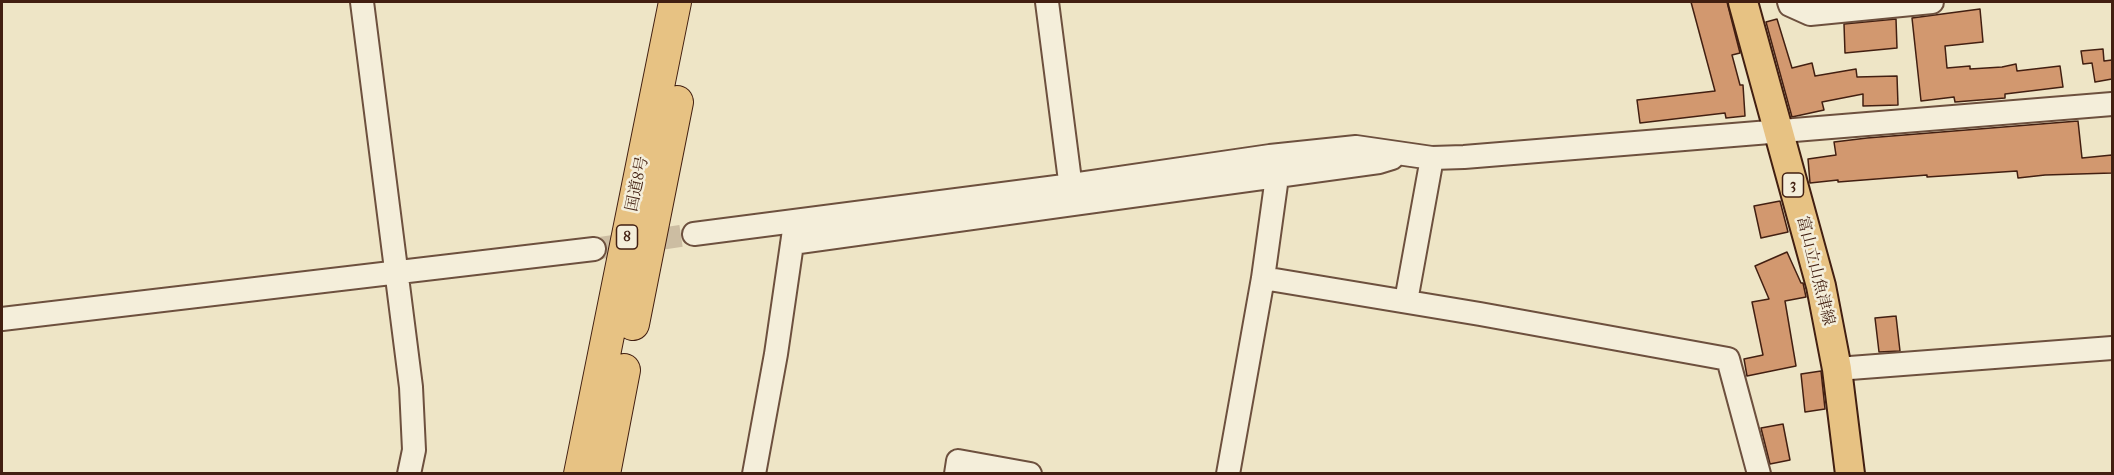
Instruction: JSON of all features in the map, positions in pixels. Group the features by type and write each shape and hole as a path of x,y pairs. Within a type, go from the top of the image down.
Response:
{"highway":[{"name":"国道8号","path":"580,474 675,2"},
{"name":"国道8号","path":"604,474 697,2"}],"main road":[{"name":"富山立山魚津線","path":"1743,2 1821,286 1837,369 1850,474"}],"street":[{"path":"362,2 411,387 414,450 409,474"},
{"path":"1047,2 1073,194"},
{"path":"1789,2 1790,5 1810,14 1932,2"},
{"path":"694,234 794,233 1073,194 1270,156 1356,147 1432,158 1464,157 2112,104"},
{"path":"1073,194 1277,177 1379,162 1392,158 1398,152"},
{"path":"1406,301 1432,158"},
{"path":"1228,474 1263,278 1277,177"},
{"path":"754,474 776,354 794,233"},
{"path":"2,320 594,249"},
{"path":"1263,278 1406,301 1728,359 1759,474"},
{"path":"1837,369 2112,348"},
{"path":"956,474 958,461 1030,474"}],"building":[{"path":"1691,2 1727,2 1740,53 1732,55 1740,85 1743,85 1745,116 1726,118 1725,113 1640,123 1637,100 1715,91"},
{"path":"1980,9 1983,42 1945,46 1947,68 1970,66 1970,69 2016,64 2017,71 2060,66 2063,87 2005,94 2005,98 1955,102 1954,97 1921,101 1912,18"},
{"path":"1777,19 1792,68 1812,63 1815,76 1856,69 1857,77 1897,76 1898,105 1863,106 1863,94 1822,102 1824,110 1792,117 1766,22"},
{"path":"1896,19 1897,48 1845,53 1844,24"},
{"path":"2103,49 2104,61 2112,60 2112,79 2095,82 2092,63 2083,64 2081,51"},
{"path":"2078,121 2082,158 2112,155 2112,173 2018,178 2017,171 1810,183 1808,159 1836,155 1834,142"},
{"path":"1780,201 1788,232 1761,238 1754,206"},
{"path":"1787,252 1803,283 1806,297 1785,301 1796,366 1747,376 1744,359 1763,355 1752,302 1769,299 1755,266"},
{"path":"1896,316 1900,351 1879,352 1875,318"},
{"path":"1821,371 1825,409 1805,412 1801,374"},
{"path":"1783,424 1790,460 1770,464 1761,428"}],"tunnel":[{"path":"594,249 694,234"}]}
